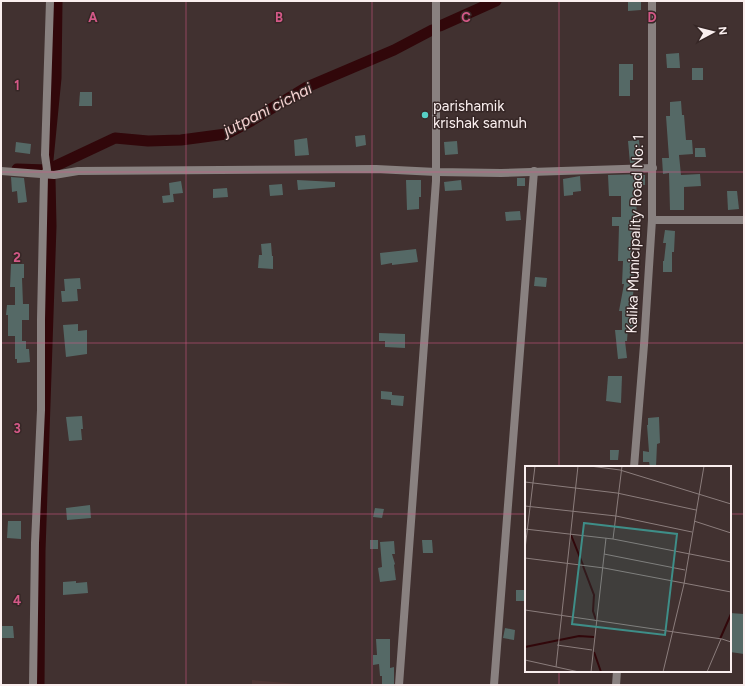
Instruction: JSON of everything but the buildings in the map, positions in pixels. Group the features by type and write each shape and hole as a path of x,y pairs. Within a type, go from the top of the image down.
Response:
{"street":[{"path":"33,685 35,544 41,410 41,320 49,175 45,155 50,1"},
{"path":"398,685 436,172 436,1"},
{"name":"Kalika Municipality Road No: 1","path":"634,466 652,220 652,1"},
{"path":"1,171 49,175 78,171 376,169 501,173 653,168"},
{"path":"494,685 534,172"},
{"path":"652,220 744,220"},
{"path":"616,685 617,672"}],"shaded area":[{"path":"252,680 309,685 252,685"}],"waterway":[{"path":"39,685 40,551 51,226 50,179 47,170 56,78 57,1"},
{"path":"440,26 496,1"},
{"name":"jutpani cichai","path":"17,169 47,170 115,138 148,141 181,140 226,134 251,121 307,87 394,50 432,30"}],"place":[{"name":"parishamik krishak samuh","path":"425,115"}]}
